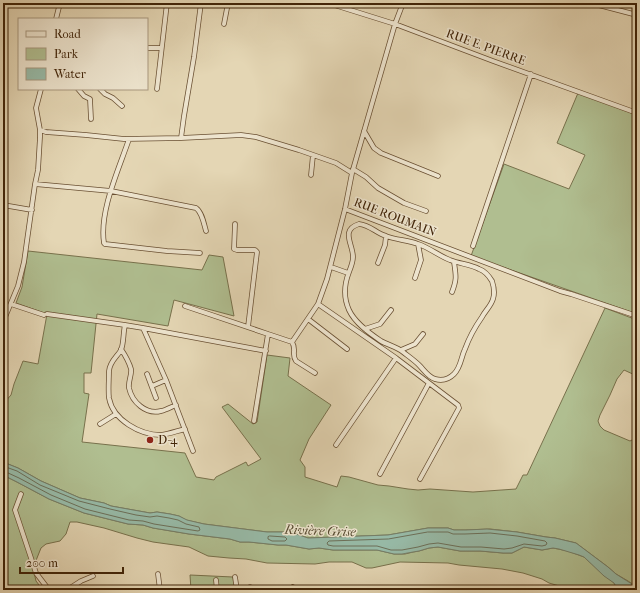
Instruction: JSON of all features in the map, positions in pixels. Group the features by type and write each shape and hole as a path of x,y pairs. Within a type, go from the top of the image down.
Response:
{"street":[{"path":"56,18 60,3"},
{"path":"157,89 167,3"},
{"path":"181,138 202,3"},
{"path":"224,24 228,3"},
{"name":"RUE E. PIERRE","path":"328,3 394,24 637,113"},
{"name":"RUE ROUMAIN","path":"402,3 394,24 352,171 345,209 560,291 637,316"},
{"path":"591,3 637,15"},
{"path":"148,48 162,48"},
{"path":"473,246 531,74"},
{"path":"3,322 18,286 24,262 38,170 40,130 36,108 41,90"},
{"path":"79,90 90,100 91,119"},
{"path":"101,90 122,106"},
{"path":"40,130 46,132 130,139 241,135 256,137 270,140 336,163 366,177 378,188 404,203 426,210"},
{"path":"364,131 374,148 381,153 438,176"},
{"path":"130,139 111,191 104,217 105,244 200,253"},
{"path":"311,175 313,154"},
{"path":"35,184 111,191 198,209 206,231"},
{"path":"3,204 32,210"},
{"path":"292,342 318,304 331,267 345,209"},
{"path":"236,224 234,249 255,250 257,252 248,327"},
{"path":"364,224 386,236 418,244 454,262 475,267 485,272 494,288 493,298 464,349 457,371 449,378 440,380 430,377 418,364 401,350 382,341 365,329 353,317 345,294 348,273 353,258 348,234 354,225 364,224"},
{"path":"378,262 385,245 386,236"},
{"path":"414,278 420,260 418,244"},
{"path":"452,292 456,280 454,262"},
{"path":"331,267 348,273"},
{"path":"11,304 45,314 143,328 266,351"},
{"path":"318,304 396,358 458,405 459,408 420,479"},
{"path":"185,306 292,342 295,348 294,358 296,361 315,373"},
{"path":"365,329 380,324 391,310"},
{"path":"308,319 347,349"},
{"path":"125,326 121,349 112,361 109,371 110,398 116,414 121,420 139,430 152,434 170,434 185,429"},
{"path":"143,328 166,380 193,451"},
{"path":"254,422 268,334"},
{"path":"401,350 415,344 423,334"},
{"path":"121,349 131,369 129,385 131,395 135,401 146,410 153,412 161,411 176,405"},
{"path":"336,445 396,358"},
{"path":"147,374 156,398"},
{"path":"152,386 166,380"},
{"path":"380,474 430,384"},
{"path":"100,424 116,414"},
{"path":"21,494 15,510 36,573 49,590"},
{"path":"158,574 160,590"},
{"path":"67,590 81,581 93,576"},
{"path":"235,577 237,590"},
{"path":"216,580 217,590"},
{"path":"293,587 298,590"}],"green space":[{"path":"578,93 637,115 637,314 471,256 504,164 569,189 585,155 557,143"},
{"path":"28,251 202,270 209,255 223,257 234,316 174,300 168,326 97,314 91,373 84,373 84,393 89,394 82,442 185,453 196,477 214,480 216,477 246,462 248,466 261,459 222,407 228,404 253,424 257,422 267,355 290,358 288,376 331,405 309,439 300,460 305,467 305,477 337,487 341,476 378,485 418,490 430,489 473,492 516,489 523,475 527,475 605,308 637,320 637,376 624,370 617,379 598,421 604,430 630,441 634,439 637,440 637,587 616,574 576,543 555,538 490,529 454,530 448,528 428,528 388,535 308,538 282,532 267,532 204,524 186,520 179,516 170,514 157,512 150,513 111,506 80,498 3,462 3,404 11,395 23,361 38,364 47,314 16,303 22,287"},
{"path":"3,475 49,499 84,513 128,524 143,525 189,534 230,539 240,542 286,545 309,549 377,550 394,554 405,554 438,547 460,551 503,553 512,553 524,547 542,550 553,548 568,551 584,557 614,583 618,590 573,590 523,573 448,563 400,562 366,568 352,562 329,562 315,564 267,563 246,559 208,556 189,547 153,542 104,528 77,522 70,522 66,534 60,541 46,544 41,548 33,568 36,581 43,590 12,590 3,586"},
{"path":"190,575 233,577 236,590 191,590"}],"water":[{"path":"3,462 80,498 111,506 150,513 157,512 170,514 204,524 267,532 282,532 308,538 388,535 428,528 448,528 454,530 487,529 555,538 576,543 616,574 637,587 637,590 618,590 614,583 604,576 584,557 553,548 542,550 524,547 512,553 503,553 460,551 438,547 402,554 394,554 377,550 309,549 286,545 240,542 230,539 153,528 143,525 128,524 84,513 49,499 3,475"}],"place":[{"name":"D-4","path":"150,440"}],"water label":[{"name":"Rivière Grise","path":"320,530"}]}
